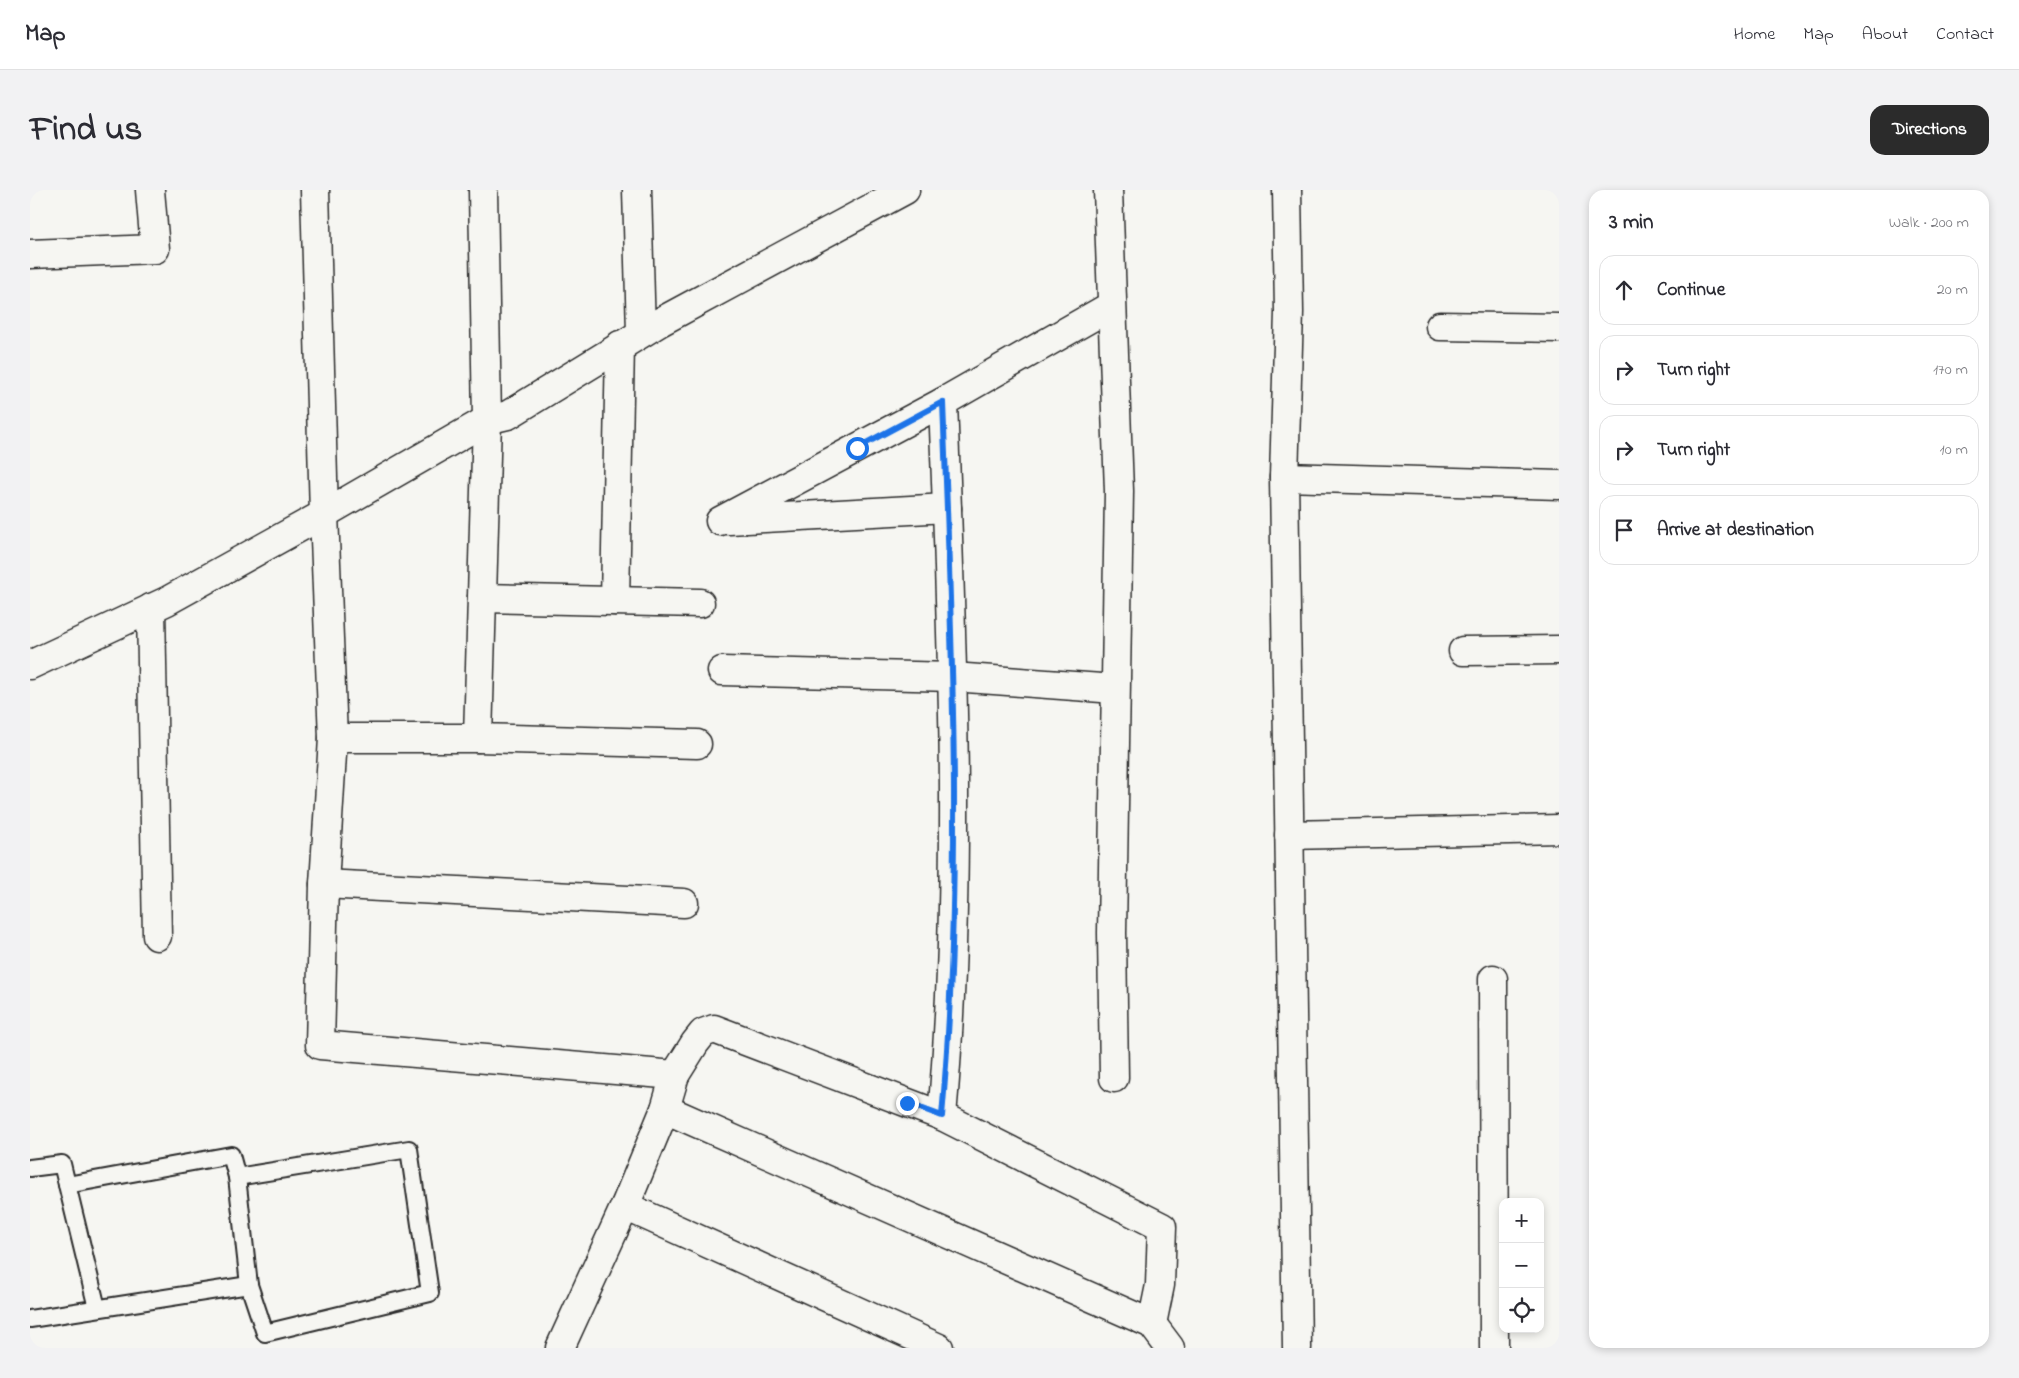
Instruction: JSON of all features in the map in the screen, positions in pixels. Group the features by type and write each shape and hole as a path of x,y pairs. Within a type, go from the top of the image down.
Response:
{"street":[{"path":"30,254 155,249 150,190"},
{"path":"315,190 324,514 334,738 324,884 320,1045 675,1075"},
{"path":"478,738 487,420 483,190"},
{"path":"616,601 637,190"},
{"path":"30,665 151,608 324,514 487,420 508,416 630,339 905,190"},
{"path":"1108,190 1110,306 1118,491 1112,933 1114,1078"},
{"path":"1287,190 1289,312 1284,477 1297,1348"},
{"path":"947,508 720,520 943,402 1110,306"},
{"path":"1440,326 1559,328"},
{"path":"942,1116 951,1002 954,854 953,677 943,402"},
{"path":"1284,477 1559,485"},
{"path":"482,598 700,602"},
{"path":"151,608 157,936"},
{"path":"1463,650 1559,650"},
{"path":"722,671 953,677 1115,689"},
{"path":"334,738 478,738 697,744"},
{"path":"1289,835 1559,830"},
{"path":"324,884 684,903"},
{"path":"1493,979 1494,1348"},
{"path":"560,1348 625,1206 665,1109 675,1075 703,1033 714,1029 942,1116 1162,1227 1160,1285 1152,1324"},
{"path":"665,1109 1152,1324 1170,1348"},
{"path":"625,1206 939,1348"}],"lane":[{"path":"67,1185 231,1156 237,1178 249,1285 264,1333 430,1293 409,1148 237,1178"},
{"path":"30,1168 62,1164 96,1308"},
{"path":"30,1318 249,1285"}],"route":[{"path":"857,448 943,402 953,677 954,854 950,1022 942,1116 907,1103"}]}
